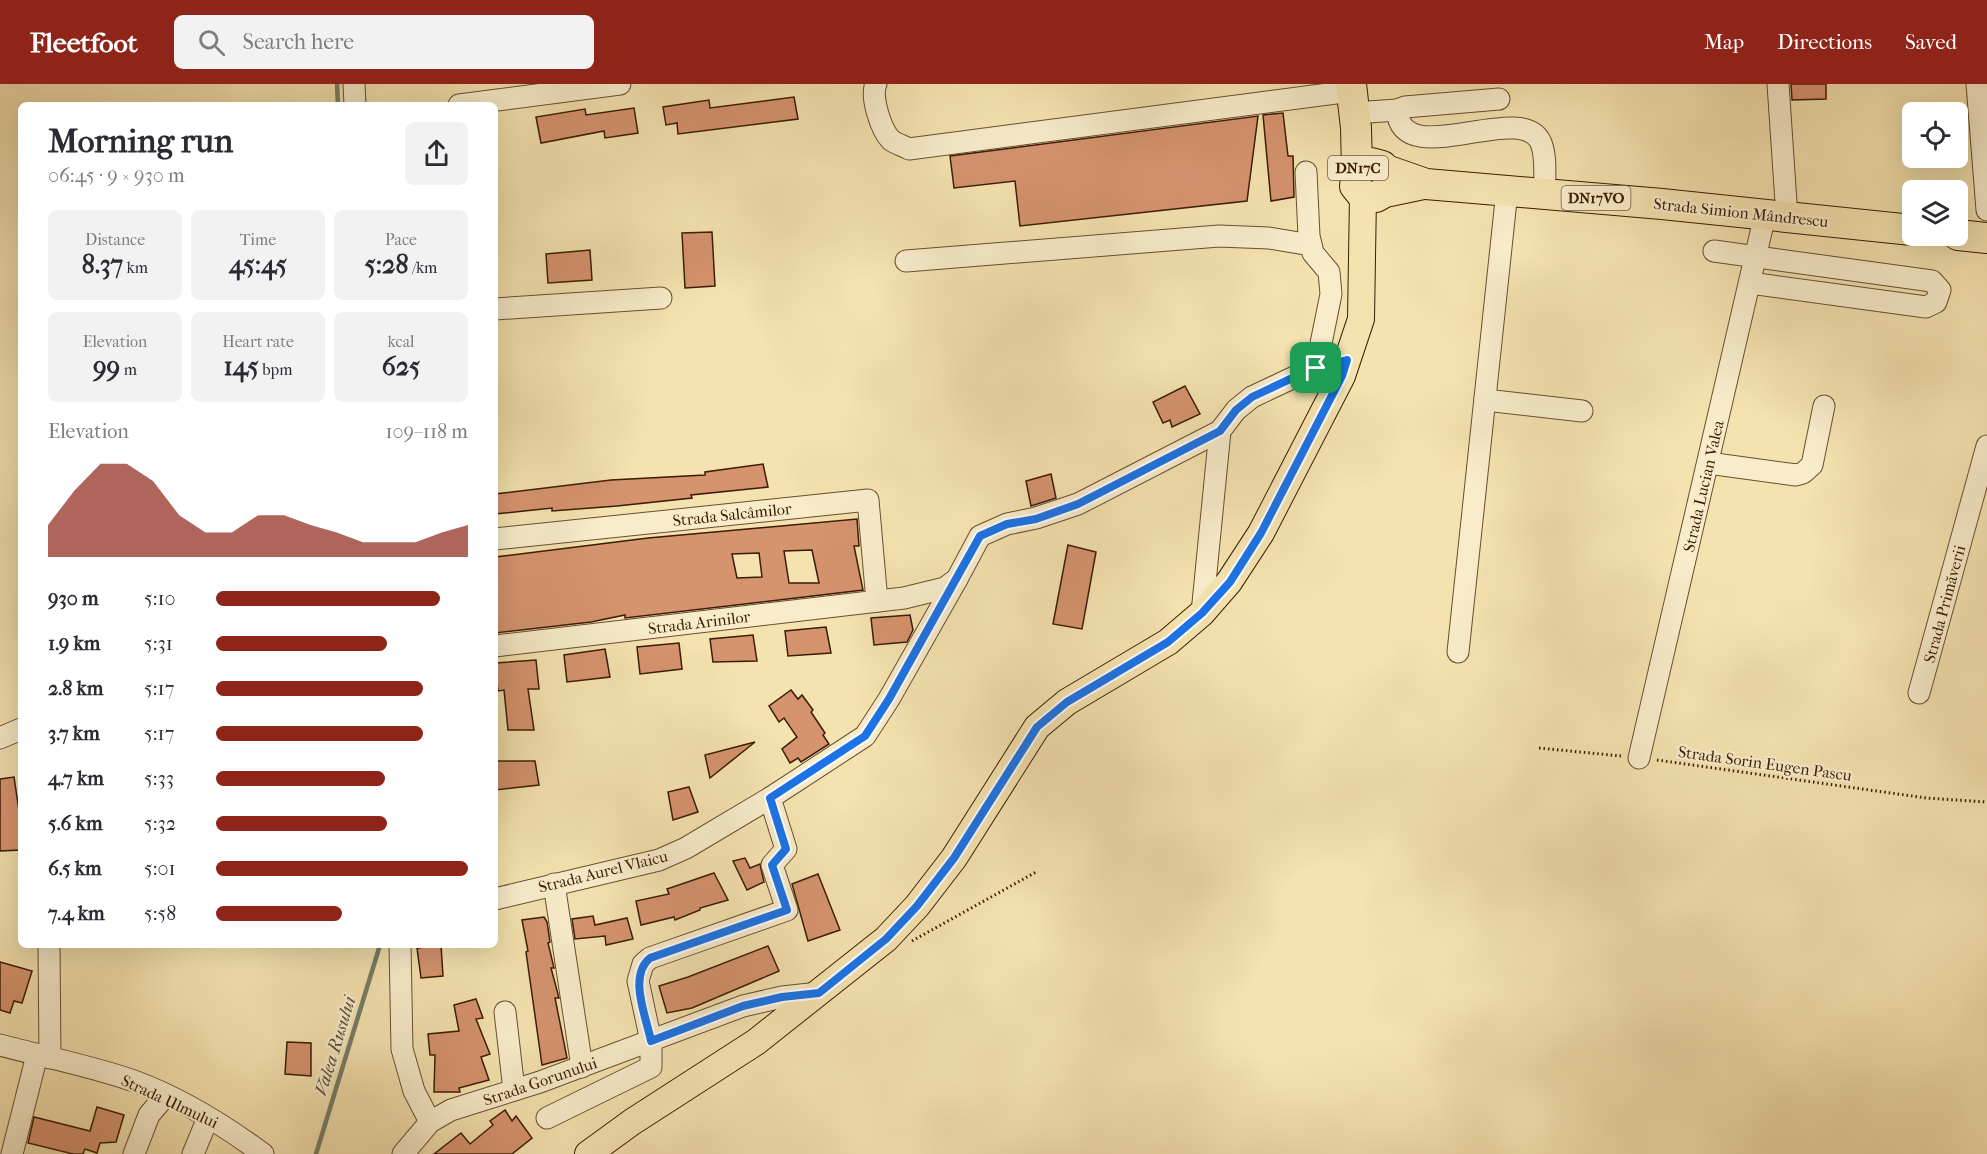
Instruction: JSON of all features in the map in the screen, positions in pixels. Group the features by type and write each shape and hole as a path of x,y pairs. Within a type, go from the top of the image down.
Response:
{"highway":[{"name":"DN17C","path":"1353,104 1372,187"},
{"name":"Strada Simion Mândrescu","path":"1372,187 1426,184 1902,229"},
{"path":"1968,236 1987,238"}],"main road":[{"name":"DN17C","path":"588,1154 632,1122 756,1042 886,939 917,906 954,858 1037,727 1067,702 1168,642 1202,613 1230,582 1261,533 1342,376 1361,319 1372,187"}],"street":[{"path":"354,84 355,102"},
{"path":"482,102 620,84"},
{"path":"876,84 874,88 877,114 891,140 909,149 1353,104 1397,110 1405,107 1499,99"},
{"name":"Strada Lucian Valea","path":"1639,758 1755,257 1776,216 1778,84"},
{"path":"1977,84 1987,210"},
{"path":"1397,110 1398,121 1404,129 1423,137 1523,128 1542,145 1545,194"},
{"path":"1306,172 1311,245 1313,254 1329,272 1331,294 1316,368"},
{"path":"1458,652 1507,191"},
{"path":"906,261 1219,236 1269,238 1311,245"},
{"path":"1714,251 1932,280 1940,290 1936,302 1926,307 1750,283"},
{"path":"498,309 660,298"},
{"path":"1202,613 1220,431 1236,410 1252,397 1316,368 1347,360"},
{"path":"1485,400 1582,411"},
{"path":"1708,463 1796,475 1803,473 1812,465 1824,406"},
{"name":"Strada Aurel Vlaicu","path":"498,898 659,860 686,848 770,798 865,736 889,699 980,536 1007,524 1036,519 1078,504 1220,431"},
{"name":"Strada Primăverii","path":"1919,693 1987,446"},
{"name":"Strada Salcâmilor","path":"498,539 868,500 877,601"},
{"name":"Strada Arinilor","path":"498,646 904,598 945,588 957,579"},
{"path":"0,738 18,730"},
{"path":"547,1118 651,1067 651,1041 638,981 643,964 650,958 787,910 772,865 786,849 770,798"},
{"path":"554,884 582,1067"},
{"path":"12,1154 43,1056 49,948"},
{"path":"400,948 402,1049 414,1091 430,1122 403,1154"},
{"name":"Strada Gorunului","path":"430,1122 452,1110 582,1067 743,1006 782,997 819,993"},
{"path":"505,1012 514,1090"},
{"name":"Strada Ulmului","path":"0,1046 100,1070 137,1082 232,1131 262,1154"},
{"path":"134,1154 149,1116 165,1096"},
{"path":"193,1154 208,1118"}],"path":[{"name":"Strada Sorin Eugen Pascu","path":"1539,748 1639,758 1926,798 1987,802"},
{"path":"886,939 903,943 920,937 982,900 1036,872"}],"building":[{"path":"1791,84 1826,84 1826,99 1792,100"},
{"path":"794,97 798,119 678,134 677,123 666,125 663,107 709,100 710,108"},
{"path":"634,108 638,133 605,138 604,131 541,143 536,117 585,109 586,115"},
{"path":"1283,113 1288,156 1293,156 1294,197 1271,201 1263,115"},
{"path":"1258,116 1247,201 1020,226 1015,181 954,188 950,156"},
{"path":"712,232 715,286 685,288 682,233"},
{"path":"590,250 592,280 548,283 546,254"},
{"path":"1185,386 1200,414 1172,427 1170,420 1163,423 1153,402"},
{"path":"763,464 768,487 617,506 552,511 552,508 498,514 498,494 611,480 705,475 705,472"},
{"path":"1051,474 1056,498 1031,506 1026,481"},
{"path":"857,519 859,546 854,546 863,590 625,618 625,615 591,622 498,633 498,557 648,538","holes":["812,550 819,583 789,583 784,551","759,553 762,577 737,578 732,554"]},
{"path":"1068,545 1096,552 1082,629 1053,624"},
{"path":"910,615 913,630 907,642 874,645 871,618"},
{"path":"826,627 831,653 788,656 785,631"},
{"path":"753,635 757,661 713,662 710,639"},
{"path":"679,643 682,669 640,674 637,647"},
{"path":"605,649 610,677 567,682 564,655"},
{"path":"536,660 539,689 528,689 534,730 508,730 504,690 498,691 498,663"},
{"path":"791,690 798,699 802,695 813,710 811,712 825,733 823,735 829,744 801,762 798,758 790,763 782,749 797,737 784,718 779,722 769,706"},
{"path":"755,742 710,778 705,755"},
{"path":"498,761 535,761 539,785 498,790"},
{"path":"14,777 18,804 18,850 0,851 0,779"},
{"path":"689,787 698,812 673,820 668,792"},
{"path":"745,858 750,868 760,864 764,882 747,890 733,861"},
{"path":"714,873 728,900 700,908 700,910 675,920 674,917 641,925 636,901 669,894 667,889"},
{"path":"818,874 840,930 808,941 792,884"},
{"path":"593,916 595,925 627,918 633,939 606,945 605,936 575,939 572,919"},
{"path":"544,917 547,922 550,942 548,943 554,968 551,968 559,998 555,998 567,1058 542,1065 522,920"},
{"path":"768,946 779,971 692,1008 667,1013 659,986"},
{"path":"417,948 441,948 443,976 421,978"},
{"path":"0,962 32,971 22,1003 14,1001 10,1013 0,1010"},
{"path":"476,999 483,1018 476,1019 490,1054 481,1057 489,1080 459,1088 460,1092 434,1092 435,1055 430,1055 428,1034 459,1031 454,1005"},
{"path":"287,1042 311,1043 311,1076 285,1074"},
{"path":"97,1107 124,1115 116,1142 100,1143 97,1153 85,1149 83,1154 73,1154 28,1143 34,1117 90,1131"},
{"path":"505,1110 512,1121 516,1116 532,1138 512,1154 434,1154 461,1133 470,1144 493,1125 490,1121"}],"waterway":[{"name":"Valea Rusului","path":"337,84 338,102"},
{"name":"Valea Rusului","path":"316,1154 379,948"}],"route":[{"path":"1347,360 1342,376 1261,533 1230,582 1202,613 1168,642 1067,702 1037,727 954,858 917,906 886,939 819,993 782,997 743,1006 651,1041 638,981 643,964 650,958 787,910 772,865 786,849 770,798 780,794 865,736 889,699 980,536 1007,524 1036,519 1078,504 1220,431 1236,410 1252,397 1316,368 1347,360"}]}
